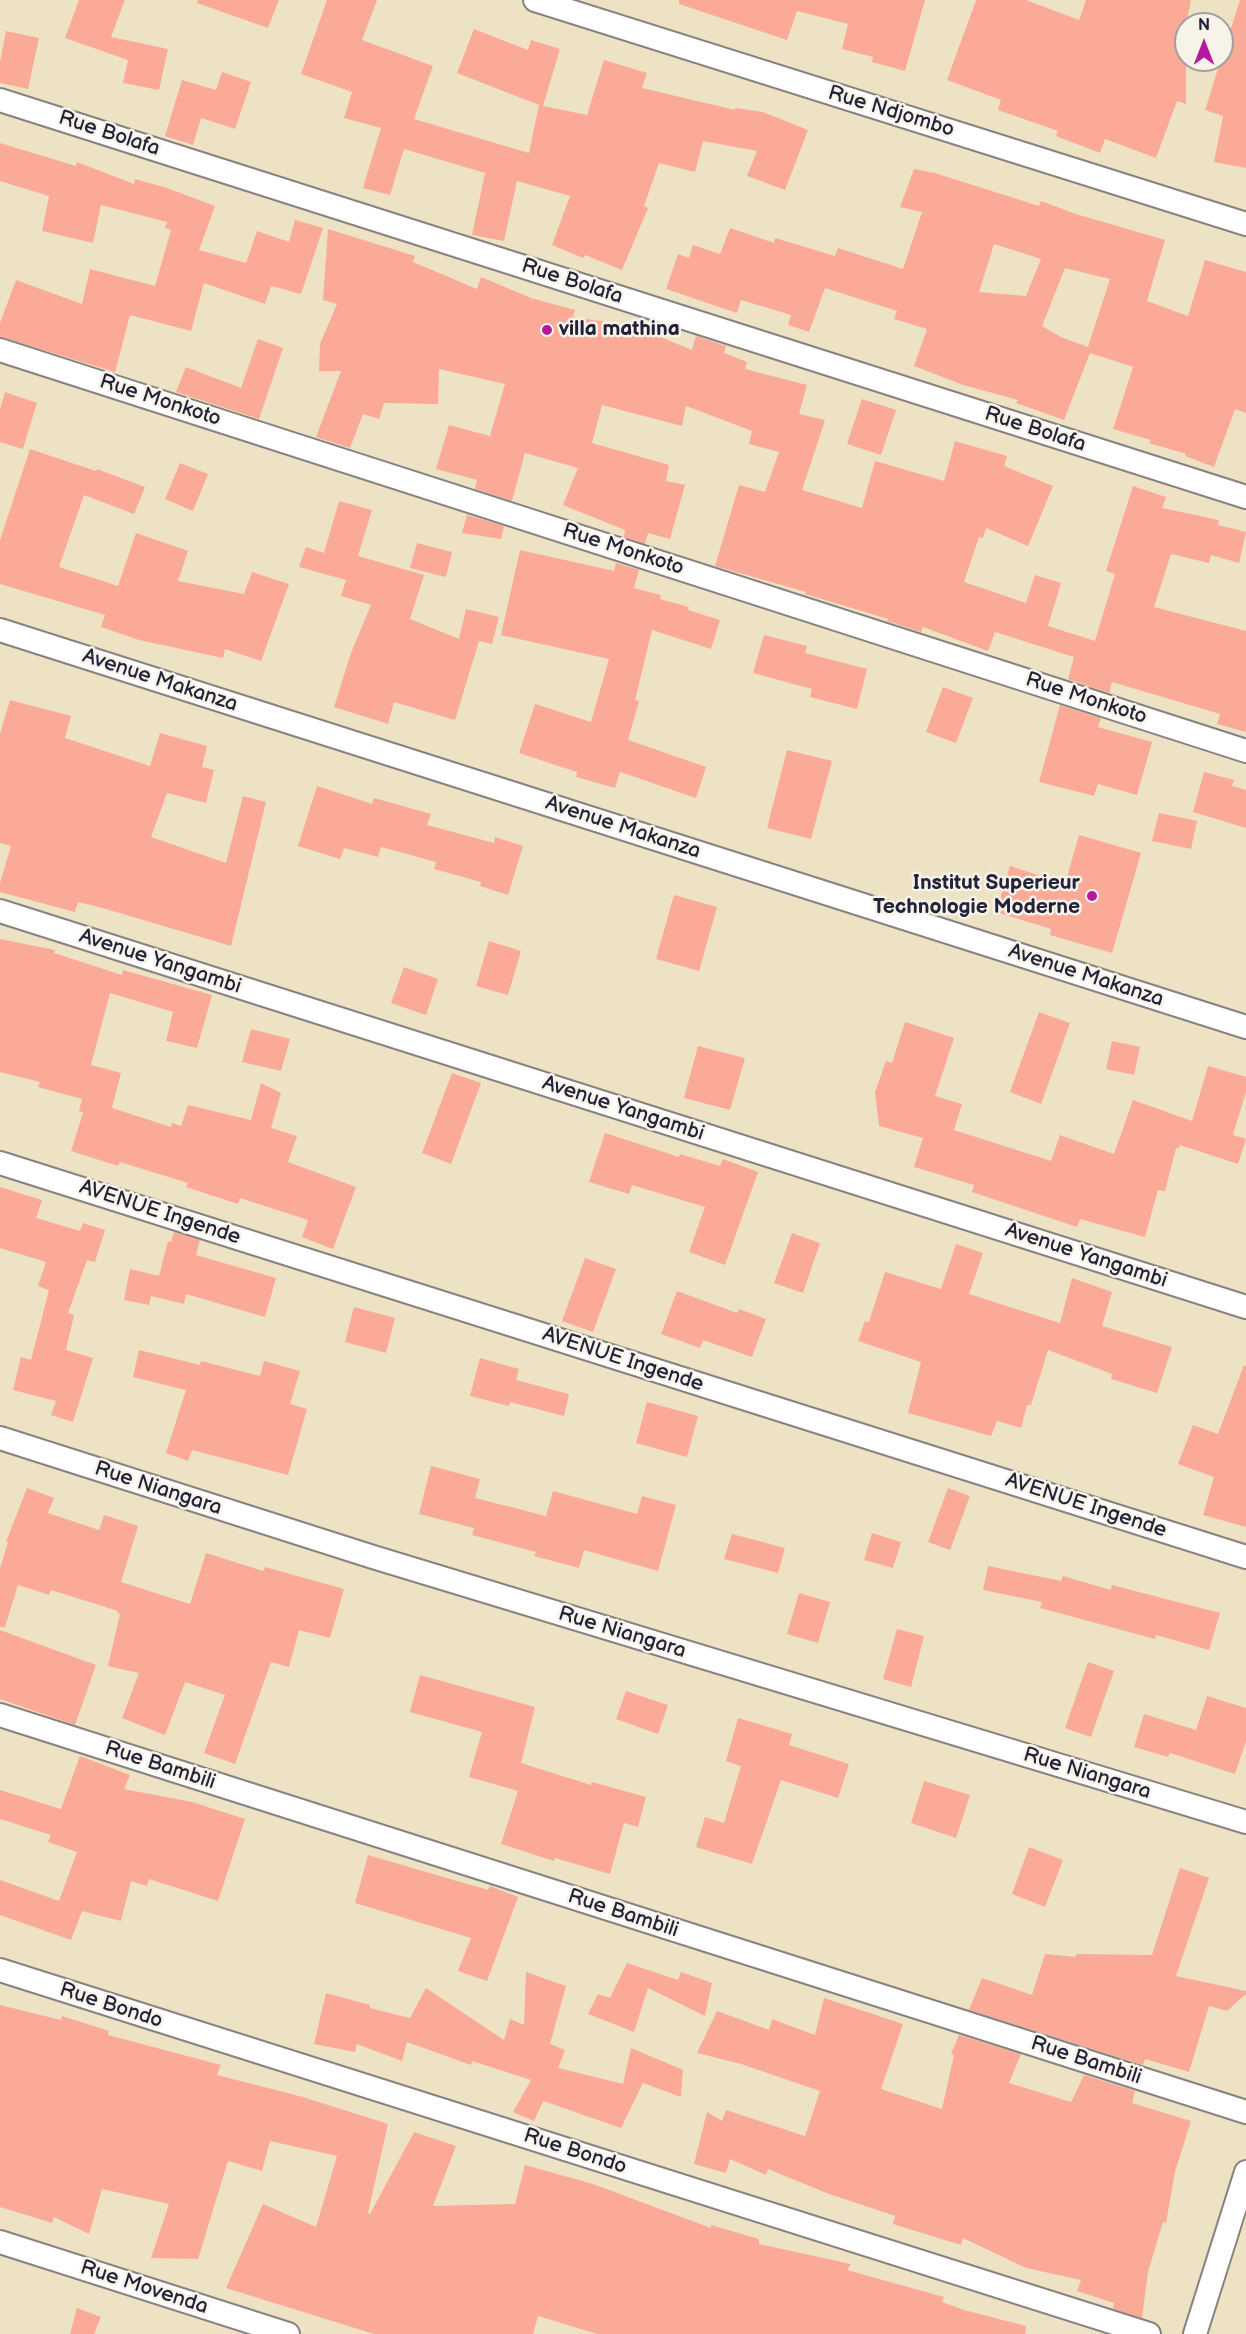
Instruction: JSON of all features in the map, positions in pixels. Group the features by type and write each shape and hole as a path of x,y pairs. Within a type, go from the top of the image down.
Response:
{"street":[{"name":"Rue Ndjombo","path":"535,0 1246,224"},
{"name":"Rue Bolafa","path":"0,100 1246,497"},
{"name":"Rue Monkoto","path":"0,350 1246,751"},
{"name":"Avenue Makanza","path":"0,630 1246,1027"},
{"name":"Avenue Yangambi","path":"0,911 1246,1307"},
{"name":"AVENUE Ingende","path":"0,1163 1246,1557"},
{"name":"Rue Niangara","path":"0,1438 373,1557 1246,1822"},
{"name":"Rue Bambili","path":"0,1715 1246,2112"},
{"name":"Rue Bondo","path":"0,1970 1149,2334"},
{"path":"1195,2334 1246,2172"},
{"name":"Rue Movenda","path":"0,2242 288,2334"}],"building":[{"path":"79,0 125,0 111,37 168,49 159,90 123,83 128,60 65,38"},
{"path":"198,0 279,0 268,28 197,3"},
{"path":"327,0 377,0 362,40 433,66 414,119 529,153 539,105 457,73 474,29 528,50 531,40 560,49 543,106 587,115 604,60 647,73 642,88 735,110 735,108 763,112 808,130 785,190 747,176 757,151 703,141 695,172 659,163 644,206 648,208 622,270 585,255 583,258 552,245 570,196 517,181 504,241 472,235 485,173 404,149 390,195 363,188 381,128 344,118 352,92 301,74"},
{"path":"679,0 925,0 905,71 872,62 873,57 842,49 848,24 797,11 787,40 679,4"},
{"path":"976,0 1026,0 1079,20 1086,0 1191,0 1188,12 1174,12 1174,72 1186,72 1186,104 1177,101 1156,158 1105,139 1100,153 1056,136 1058,131 998,110 1001,100 947,80"},
{"path":"1240,0 1246,0 1246,168 1214,162 1223,116 1205,110 1217,72 1234,72 1234,19"},
{"path":"6,31 39,38 28,89 0,83 0,62"},
{"path":"222,72 251,82 235,129 201,118 193,145 165,136 182,80 216,90"},
{"path":"0,143 76,166 77,162 134,184 135,179 167,188 215,206 199,250 246,263 257,231 289,242 295,220 323,228 301,294 271,286 265,304 204,283 191,331 130,315 115,372 0,337 0,323 16,280 82,304 90,269 155,286 171,230 165,228 167,222 101,205 93,243 42,231 49,196 0,181"},
{"path":"914,169 935,173 1039,206 1041,201 1076,214 1165,240 1147,301 1188,316 1205,260 1246,272 1246,413 1235,409 1214,467 1185,456 1186,454 1149,443 1151,440 1113,429 1133,367 1090,353 1064,420 1016,403 1018,400 963,385 914,366 927,329 894,319 897,311 825,288 809,332 788,325 791,315 741,300 737,313 666,289 678,254 689,258 693,245 720,254 730,228 774,243 775,238 835,256 838,248 903,269 922,212 900,207","holes":["994,244 1041,259 1026,296 979,292","1065,268 1110,279 1088,347 1061,337 1042,326"]},
{"path":"328,229 415,256 413,262 477,289 481,277 531,298 575,310 573,317 641,327 641,329 692,350 696,336 726,346 724,353 747,362 745,369 807,385 799,414 825,420 802,490 862,508 875,461 944,481 955,441 1007,456 1004,466 1053,486 1028,546 986,528 983,538 979,537 964,582 1026,603 1035,575 1061,583 1048,626 1095,641 1115,574 1106,571 1133,486 1166,497 1162,508 1219,520 1218,525 1246,532 1239,563 1211,555 1209,563 1171,554 1154,607 1246,631 1246,732 1217,724 1220,714 1112,682 1109,693 1068,679 1074,657 995,632 988,651 923,627 921,632 887,621 888,619 805,594 806,592 715,566 739,485 765,492 779,452 749,444 752,431 686,406 682,426 602,405 592,443 669,465 666,481 685,485 670,539 648,533 645,544 624,537 625,530 563,505 578,468 525,453 512,501 475,489 477,480 436,469 449,425 490,436 505,384 439,369 438,404 384,403 379,419 363,414 350,448 316,437 341,371 319,371 320,344 337,304 323,300"},
{"path":"258,339 283,348 259,419 176,392 186,367 241,388"},
{"path":"5,392 37,403 23,449 0,442 0,410"},
{"path":"862,399 896,410 881,455 847,444"},
{"path":"30,449 96,471 97,469 145,487 134,514 84,495 59,567 118,586 136,533 188,551 178,581 244,594 252,572 289,584 261,661 225,649 223,658 139,640 101,627 105,615 0,584 0,540"},
{"path":"180,463 208,474 193,511 165,499"},
{"path":"339,501 372,510 358,556 424,575 410,619 459,639 466,609 499,617 492,644 479,641 455,720 394,702 388,724 334,707 351,653 371,605 341,596 346,580 299,567 306,547 324,553"},
{"path":"467,515 504,526 501,539 462,533"},
{"path":"417,543 452,552 446,577 410,568"},
{"path":"520,550 614,571 616,563 639,570 634,588 661,595 660,599 689,607 688,610 720,620 711,649 652,630 635,700 639,701 628,740 706,767 696,798 620,772 615,788 576,777 577,772 519,753 535,704 591,722 609,659 501,635"},
{"path":"764,635 807,646 805,653 867,669 857,709 810,697 812,689 753,673"},
{"path":"943,687 973,698 956,743 926,732"},
{"path":"10,700 71,716 65,738 150,766 160,733 207,746 202,767 214,770 206,803 167,793 151,837 226,863 243,796 266,802 231,946 78,902 75,912 0,892 0,883 11,846 0,843 0,734"},
{"path":"1060,705 1101,718 1098,727 1152,742 1137,795 1098,784 1094,796 1039,782"},
{"path":"787,750 832,761 811,839 767,828"},
{"path":"1204,772 1234,780 1232,786 1246,790 1246,828 1193,812"},
{"path":"317,786 372,804 374,798 431,814 427,825 494,843 495,837 523,846 508,895 480,886 481,882 434,869 436,862 381,847 378,857 344,848 340,859 298,846"},
{"path":"1159,813 1197,821 1191,849 1152,841"},
{"path":"1079,835 1141,853 1112,953 1050,935 1051,929 996,912 1010,866 1065,884"},
{"path":"674,895 717,907 699,971 656,959"},
{"path":"0,939 55,950 54,953 122,975 123,970 212,995 197,1048 166,1041 173,1012 110,993 91,1065 121,1073 112,1108 171,1127 172,1123 181,1126 188,1105 251,1120 261,1083 281,1093 271,1128 297,1136 288,1162 356,1187 333,1249 302,1237 308,1220 240,1198 238,1204 186,1187 188,1183 120,1162 118,1166 71,1151 83,1113 79,1111 82,1099 38,1087 40,1082 0,1072"},
{"path":"489,941 521,951 508,995 476,986"},
{"path":"404,967 438,979 426,1015 391,1003"},
{"path":"1039,1012 1070,1023 1041,1104 1010,1092"},
{"path":"905,1022 954,1038 935,1096 962,1104 954,1130 1051,1161 1060,1135 1114,1154 1133,1100 1192,1121 1208,1066 1246,1077 1246,1092 1233,1135 1246,1139 1238,1164 1180,1145 1178,1149 1176,1148 1165,1191 1158,1190 1145,1237 1080,1219 1077,1227 972,1192 974,1185 914,1167 923,1138 879,1126 875,1092 886,1061 892,1063"},
{"path":"251,1029 290,1039 281,1071 242,1062"},
{"path":"1112,1041 1140,1047 1134,1075 1106,1069"},
{"path":"698,1046 745,1058 730,1110 684,1098"},
{"path":"452,1073 481,1083 451,1164 422,1153"},
{"path":"605,1133 679,1157 680,1154 720,1166 723,1159 758,1172 725,1265 689,1252 705,1207 632,1185 629,1194 589,1182"},
{"path":"0,1187 42,1200 36,1218 80,1231 83,1223 105,1230 95,1262 87,1260 68,1313 74,1315 66,1350 93,1358 73,1422 51,1415 56,1401 13,1390 21,1357 31,1360 49,1290 38,1286 46,1262 0,1248"},
{"path":"174,1232 200,1240 196,1255 276,1278 265,1317 186,1294 184,1304 151,1296 149,1305 124,1300 130,1269 159,1276 168,1241 171,1242"},
{"path":"792,1233 820,1243 803,1293 774,1283"},
{"path":"956,1244 983,1253 969,1294 1060,1323 1072,1278 1112,1292 1102,1326 1172,1347 1157,1393 1111,1379 1112,1374 1048,1350 1031,1405 1027,1405 1021,1428 997,1421 991,1436 908,1413 921,1362 858,1341 865,1321 869,1322 885,1272 941,1289"},
{"path":"585,1258 616,1269 593,1332 562,1321"},
{"path":"677,1291 737,1313 739,1309 766,1319 752,1357 703,1340 700,1348 661,1334"},
{"path":"354,1307 395,1318 386,1353 345,1342"},
{"path":"139,1350 200,1365 201,1361 260,1376 264,1361 300,1371 290,1404 307,1409 288,1475 192,1450 188,1461 166,1453 186,1390 133,1377"},
{"path":"480,1358 519,1369 516,1380 569,1394 564,1416 510,1402 509,1406 470,1396"},
{"path":"1244,1365 1246,1366 1246,1527 1203,1515 1214,1477 1178,1464 1193,1425 1218,1434"},
{"path":"647,1402 698,1416 687,1457 636,1443"},
{"path":"431,1466 480,1479 475,1498 546,1516 553,1491 637,1514 642,1496 676,1505 658,1571 584,1550 579,1568 534,1556 536,1552 472,1535 474,1528 419,1514"},
{"path":"27,1488 54,1498 48,1513 99,1530 104,1515 138,1526 121,1582 190,1604 206,1553 263,1571 265,1567 344,1589 330,1638 299,1630 289,1667 271,1662 235,1764 204,1753 225,1695 185,1682 165,1735 122,1718 139,1673 108,1666 120,1614 117,1613 118,1611 51,1590 49,1595 18,1585 5,1627 0,1627 0,1568 8,1542 6,1542"},
{"path":"948,1488 970,1496 950,1550 928,1542"},
{"path":"872,1533 901,1542 893,1568 864,1560"},
{"path":"732,1534 785,1548 778,1573 724,1559"},
{"path":"988,1566 1061,1581 1063,1576 1111,1590 1112,1585 1220,1613 1209,1650 1156,1635 1155,1639 1040,1608 1042,1602 983,1590"},
{"path":"799,1593 830,1602 818,1643 787,1634"},
{"path":"897,1629 924,1636 911,1687 883,1679"},
{"path":"0,1630 96,1665 75,1725 0,1699"},
{"path":"1088,1662 1114,1671 1091,1737 1065,1728"},
{"path":"420,1675 535,1707 521,1763 591,1785 592,1782 646,1797 638,1827 624,1823 610,1874 555,1858 554,1861 501,1844 518,1791 469,1777 482,1732 410,1712"},
{"path":"626,1691 668,1705 658,1734 616,1719"},
{"path":"1207,1696 1246,1708 1246,1741 1235,1774 1170,1753 1168,1757 1134,1747 1144,1714 1196,1730"},
{"path":"738,1718 792,1734 789,1745 849,1764 838,1798 781,1780 752,1864 696,1847 705,1817 724,1823 741,1766 726,1761"},
{"path":"80,1756 130,1775 124,1789 192,1802 245,1819 218,1901 149,1879 147,1886 131,1881 121,1921 82,1911 71,1940 0,1915 0,1880 59,1901 77,1852 48,1842 51,1835 0,1819 0,1790 61,1809"},
{"path":"924,1781 970,1795 956,1838 911,1823"},
{"path":"1029,1847 1063,1860 1045,1907 1012,1894"},
{"path":"368,1855 488,1890 490,1886 518,1897 487,1981 458,1971 471,1938 355,1903"},
{"path":"1180,1868 1209,1878 1176,1976 1246,1991 1246,1994 1227,2011 1209,2006 1189,2072 1145,2059 1143,2065 969,2010 982,1978 1032,1995 1045,1954 1075,1957 1077,1954 1152,1955"},
{"path":"627,1963 678,1980 681,1972 712,1983 705,2016 648,1988 634,2032 588,2014 598,1994 610,1998"},
{"path":"526,1972 566,1986 550,2044 565,2050 558,2068 623,2084 631,2048 683,2070 681,2097 643,2083 621,2128 543,2101 534,2121 513,2112 531,2080 472,2061 471,2065 407,2042 402,2061 357,2044 355,2052 314,2044 326,1993 370,2005 370,2008 410,2018 426,1988 504,2040 510,2019 524,2025"},
{"path":"824,1998 903,2024 881,2089 942,2109 954,2055 951,2054 959,2035 1021,2054 1009,2083 1071,2102 1084,2075 1135,2091 1132,2103 1191,2121 1175,2172 1166,2223 1163,2222 1148,2272 1142,2318 1113,2309 1114,2303 1077,2291 1081,2280 1026,2268 963,2238 961,2245 893,2224 895,2216 829,2194 768,2169 766,2175 730,2159 726,2173 694,2164 707,2112 722,2121 726,2110 805,2136 820,2091 741,2064 697,2053 717,2011 769,2030 772,2019 815,2035"},
{"path":"0,2005 61,2020 62,2016 109,2031 108,2035 221,2065 217,2075 303,2097 388,2124 368,2213 370,2214 414,2132 456,2146 433,2206 515,2204 525,2165 593,2184 711,2228 711,2225 759,2239 759,2244 851,2264 847,2270 944,2297 942,2302 964,2310 1026,2326 1025,2334 597,2334 538,2316 533,2334 374,2334 226,2288 263,2204 316,2227 337,2156 270,2141 262,2171 228,2161 198,2259 151,2258 169,2204 102,2189 89,2234 54,2217 52,2223 0,2207"},
{"path":"77,2308 101,2317 94,2334 70,2334"}],"place":[{"name":"villa mathina","path":"547,330"},
{"name":"Institut Superieur Technologie Moderne","path":"1092,896"}]}
